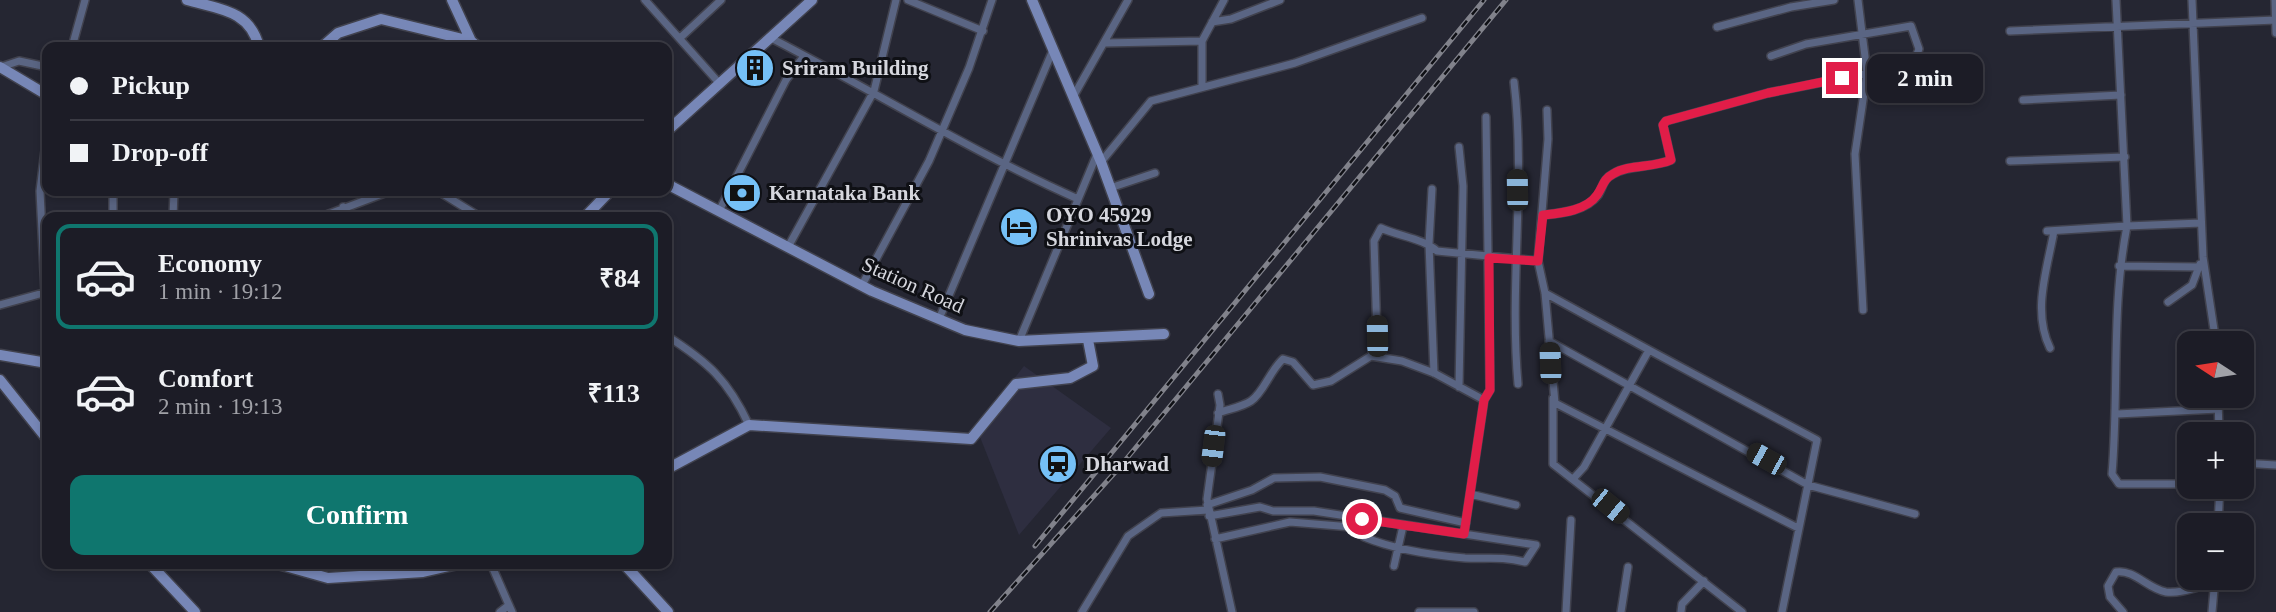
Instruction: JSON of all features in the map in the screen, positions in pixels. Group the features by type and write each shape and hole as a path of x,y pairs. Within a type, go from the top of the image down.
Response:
{"street":[{"path":"73,42 85,0"},
{"path":"452,0 473,42"},
{"path":"645,0 720,84"},
{"path":"680,38 721,0"},
{"path":"672,127 812,0"},
{"path":"788,247 874,92 896,0"},
{"path":"908,0 983,32"},
{"path":"862,285 903,212 942,133 983,32 992,0"},
{"path":"1032,0 1099,158 1149,294"},
{"path":"1073,97 1128,0"},
{"path":"1202,86 1202,41 1224,0"},
{"path":"1212,22 1242,15 1280,0"},
{"path":"1717,27 1791,7 1834,0"},
{"path":"1858,0 1867,74 1854,153 1863,310"},
{"path":"2116,0 2127,226 2119,266 2118,414 2112,474 2115,482 2177,484"},
{"path":"2192,0 2203,257 2214,331"},
{"path":"2275,0 2276,33"},
{"path":"192,1 240,15 251,24 257,42"},
{"path":"1019,341 1078,199 1099,158 1151,100 1294,63 1422,18"},
{"path":"328,42 338,33 381,19 467,42"},
{"path":"2010,30 2276,20"},
{"path":"1543,215 1588,205 1598,195 1604,181 1615,172 1660,165 1671,160 1663,125 1666,121 1768,93 1913,64 1919,48 1911,26 1806,44 1771,57"},
{"path":"771,38 874,92 1004,166 1078,199"},
{"path":"1104,43 1202,41"},
{"path":"939,319 1053,50"},
{"path":"719,211 786,80 804,55"},
{"path":"0,67 19,61 42,66"},
{"path":"0,67 42,92"},
{"path":"1514,82 1518,138 1515,348 1518,384"},
{"path":"2022,100 2121,95"},
{"path":"1547,110 1548,139 1538,261 1545,293 1555,402"},
{"path":"1464,534 1484,400 1490,390 1486,117"},
{"path":"1459,147 1462,186 1459,387"},
{"path":"2010,161 2125,157"},
{"path":"1110,187 1155,173"},
{"path":"42,175 42,225"},
{"name":"Station Road","path":"672,187 862,285 965,330 1019,341 1088,340 1164,334"},
{"path":"1432,189 1429,244 1434,373"},
{"path":"332,212 375,196"},
{"path":"446,196 472,212"},
{"path":"589,212 605,196"},
{"path":"343,207 346,212"},
{"path":"2050,348 2043,333 2040,307 2050,231 2202,223"},
{"path":"1371,356 1377,336 1374,240 1381,228 1429,244 1437,251 1538,261"},
{"path":"2168,302 2192,285 2203,257"},
{"path":"2119,266 2200,267"},
{"path":"1545,293 1817,440 1782,612"},
{"path":"0,305 42,294"},
{"path":"672,339 707,362 735,395 749,425"},
{"path":"672,466 749,425 971,439 1016,384 1070,377 1093,366 1088,340"},
{"path":"1549,341 1808,485 1915,514"},
{"path":"1574,478 1607,428 1649,350"},
{"path":"0,355 42,362"},
{"path":"1218,413 1251,401 1258,394 1268,373 1283,359 1293,362 1308,382 1321,385 1371,356 1402,361 1434,373 1484,400"},
{"path":"0,380 42,433"},
{"path":"1218,394 1208,510 1232,612"},
{"path":"1742,612 1553,464 1553,398 1555,402 1705,482 1798,528"},
{"path":"2118,414 2218,409 2219,422"},
{"path":"2254,464 2276,465"},
{"path":"1208,510 1274,478 1320,477 1385,490 1395,496 1400,508 1466,523"},
{"path":"1471,494 1516,505"},
{"path":"1083,612 1128,536 1160,513 1260,507 1273,511 1314,510 1536,545 1525,562 1496,556 1466,558 1396,549 1364,537 1364,528 1310,522 1290,522 1214,540"},
{"path":"1566,612 1572,520"},
{"path":"1394,566 1403,526"},
{"path":"1621,612 1628,567"},
{"path":"155,569 195,612"},
{"path":"296,569 328,578 436,569"},
{"path":"493,569 511,608 500,612"},
{"path":"629,569 668,612"},
{"path":"2123,612 2110,597 2108,586 2116,572 2127,572 2156,590 2177,593 2186,590"},
{"path":"1681,612 1682,604 1704,581"},
{"path":"2212,612 2213,590"},
{"path":"1419,612 1474,612"}],"shaded area":[{"path":"1024,366 1111,428 1019,535 976,427"}],"railway":[{"path":"1035,546 1484,0"},
{"path":"990,612 1118,469 1506,0"}],"place":[{"name":"Sriram Building","path":"755,68"},
{"name":"Karnataka Bank","path":"742,193"},
{"name":"OYO 45929 Shrinivas Lodge","path":"1019,227"},
{"name":"Dharwad","path":"1058,464"}],"route":[{"path":"1362,519 1464,534 1484,400 1490,390 1489,258 1538,261 1543,215 1588,205 1598,195 1604,181 1615,172 1660,165 1671,160 1663,125 1666,121 1768,93 1842,78"}]}
